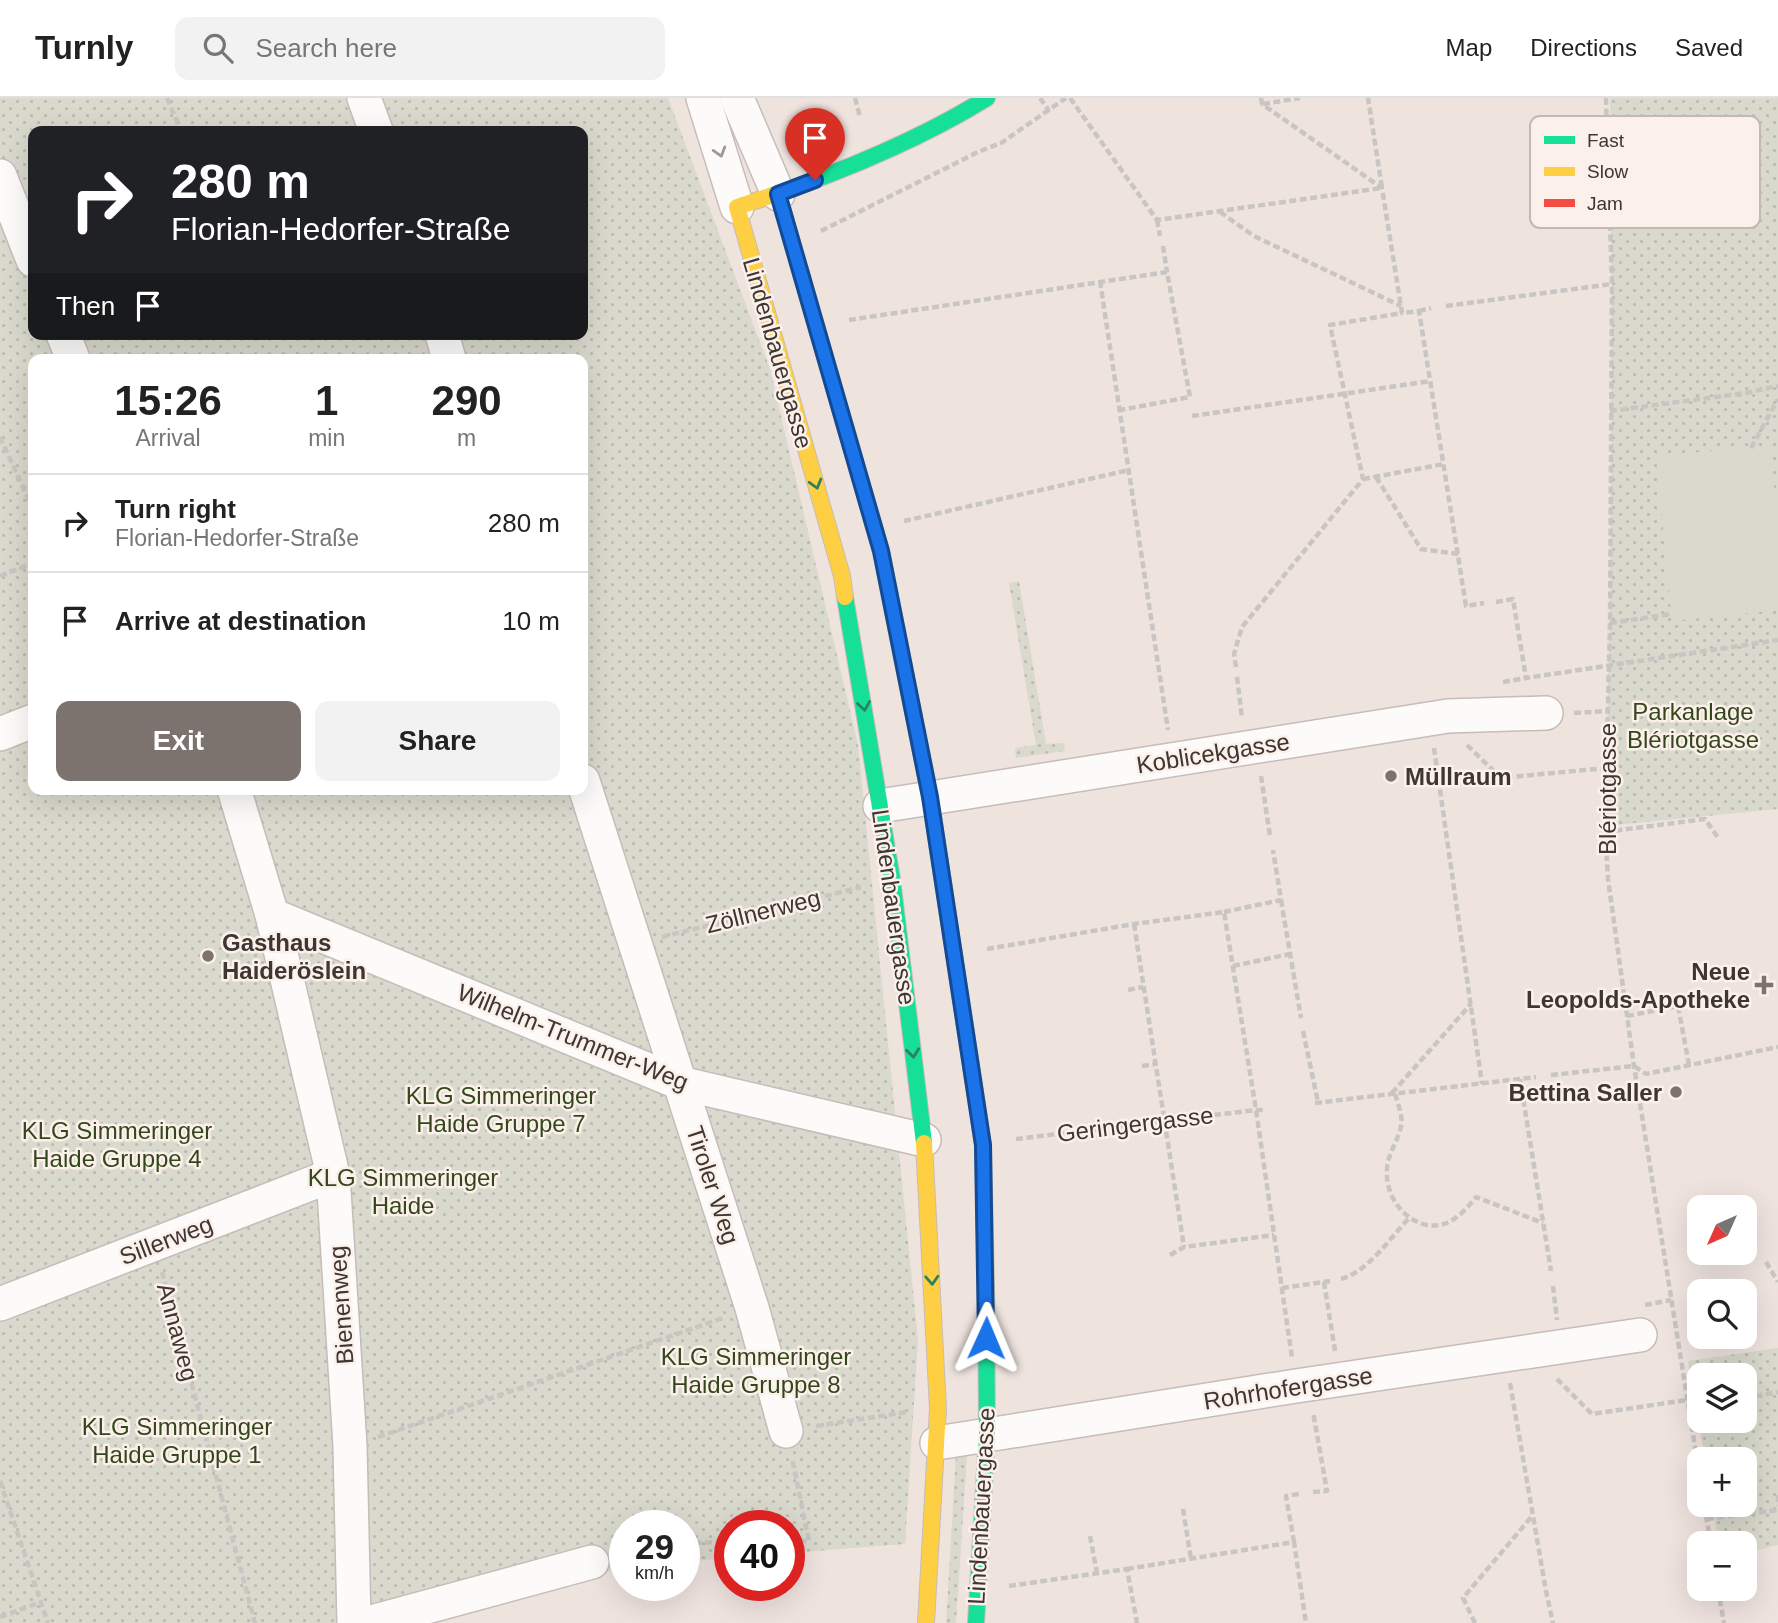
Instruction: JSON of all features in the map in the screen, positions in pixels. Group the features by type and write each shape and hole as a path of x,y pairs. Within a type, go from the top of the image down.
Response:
{"street":[{"path":"364,98 374,126"},
{"path":"703,98 737,207 871,159 957,117 987,98"},
{"path":"737,98 778,194"},
{"path":"0,176 28,247"},
{"name":"Lindenbauergasse","path":"778,194 881,551 930,797 983,1145 988,1320 986,1436 976,1623"},
{"name":"Lindenbauergasse","path":"737,207 842,576 892,879 924,1140 938,1409 926,1623"},
{"name":"Koblicekgasse","path":"880,806 1448,716 1546,713"},
{"path":"0,734 28,723"},
{"name":"Bienenweg","path":"236,795 272,915 333,1175 351,1446 354,1623"},
{"name":"Tiroler Weg","path":"587,795 752,1308 786,1430"},
{"name":"Wilhelm-Trummer-Weg","path":"272,915 680,1083 924,1140"},
{"name":"Sillerweg","path":"0,1304 333,1175"},
{"name":"Rohrhofergasse","path":"937,1443 1296,1386 1637,1321"},
{"path":"368,1623 592,1562"}],"path":[{"path":"167,98 179,126"},
{"path":"855,98 860,117"},
{"path":"1040,98 1049,111"},
{"path":"810,235 1001,143 1068,98 1157,220 1160,236"},
{"path":"1261,101 1300,98"},
{"path":"1368,98 1402,313"},
{"name":"Blériotgasse","path":"1606,98 1607,116"},
{"path":"1261,101 1382,188"},
{"path":"1157,220 1382,188"},
{"path":"1219,211 1254,236 1401,306"},
{"name":"Blériotgasse","path":"1610,228 1610,624 1605,832 1608,879 1634,1066 1687,1397"},
{"path":"1120,410 1190,397 1163,246"},
{"path":"842,321 1167,272"},
{"path":"1100,281 1169,737"},
{"path":"1446,306 1612,284"},
{"path":"1363,479 1330,325 1431,308"},
{"path":"1419,311 1465,606 1484,603"},
{"path":"1192,416 1431,382"},
{"path":"1610,411 1746,393 1778,386"},
{"path":"1751,448 1778,399"},
{"path":"0,437 28,498"},
{"path":"1236,667 1234,654 1242,627 1363,479 1444,464"},
{"path":"897,522 1129,470"},
{"path":"1376,477 1421,549 1458,554"},
{"path":"0,576 28,565"},
{"path":"1496,602 1513,599 1526,678"},
{"path":"1610,624 1671,614"},
{"path":"1499,682 1778,640"},
{"path":"1237,677 1244,725"},
{"path":"1432,738 1482,1084"},
{"path":"1464,742 1501,778 1606,768"},
{"path":"1259,765 1270,836"},
{"path":"1605,832 1704,819 1719,839"},
{"path":"1273,850 1301,1018"},
{"name":"Zöllnerweg","path":"634,944 892,879"},
{"path":"981,950 1224,912 1281,900"},
{"path":"1224,912 1293,1363"},
{"path":"1133,925 1184,1247"},
{"path":"1233,966 1290,954"},
{"path":"1128,990 1143,987"},
{"path":"1393,1094 1471,1004"},
{"path":"1627,1016 1678,1006 1689,1065"},
{"path":"1303,1031 1316,1103 1536,1077"},
{"path":"1551,1075 1634,1066 1646,1073 1778,1047"},
{"path":"1142,1066 1155,1064"},
{"path":"1520,1079 1551,1271"},
{"path":"1393,1094 1402,1122 1386,1173 1389,1192 1395,1204 1410,1217 1426,1224 1450,1222 1465,1212 1476,1197 1543,1223"},
{"name":"Geringergasse","path":"1004,1141 1266,1110"},
{"path":"1341,1279 1352,1276 1364,1267 1410,1217"},
{"path":"1170,1255 1184,1247 1274,1235"},
{"name":"Annaweg","path":"155,1245 255,1623"},
{"path":"1766,1262 1778,1282"},
{"path":"1282,1289 1327,1281 1335,1356"},
{"path":"1553,1286 1557,1321"},
{"path":"1637,1321 1671,1300"},
{"path":"351,1446 752,1308"},
{"path":"1544,1323 1570,1318"},
{"path":"1509,1374 1553,1623"},
{"path":"1555,1377 1592,1414 1687,1403"},
{"path":"1757,1396 1778,1392"},
{"path":"1312,1407 1327,1491 1312,1492"},
{"path":"803,1510 786,1430 898,1414"},
{"path":"0,1481 48,1623"},
{"path":"1299,1494 1286,1496 1306,1623"},
{"path":"1709,1531 1707,1519 1778,1508 1778,1495"},
{"path":"1183,1509 1192,1559"},
{"path":"1475,1623 1463,1598 1533,1515"},
{"path":"805,1522 809,1541 805,1541"},
{"path":"1090,1536 1097,1573"},
{"path":"1003,1587 1294,1542"},
{"path":"1127,1569 1138,1623"},
{"path":"1720,1601 1724,1623"},
{"path":"0,1617 41,1602"}],"green space":[{"name":"KLG Simmeringer Haide","path":"0,98 668,98 770,369 858,745 918,1340 905,1544 805,1552 805,1510 714,1510 714,1559 700,1561 700,1510 609,1510 609,1571 406,1623 0,1623"},
{"name":"Parkanlage Blériotgasse","path":"1610,98 1778,98 1778,809 1605,826 1611,462 1611,228 1760,228 1760,116 1610,116"},
{"path":"1769,446 1778,518 1778,610 1672,621 1656,456"},
{"path":"1019,581 1046,744 1064,743 1065,751 1016,758 1015,748 1036,745 1009,583"},
{"path":"1778,1348 1778,1545 1757,1550 1757,1531 1717,1531 1714,1517 1757,1517 1757,1447 1703,1447 1700,1433 1757,1433 1757,1363 1688,1363"},
{"path":"956,1455 967,1455 956,1623 946,1623"}],"traffic: fast":[{"path":"770,196 881,153 987,98"},
{"path":"845,597 892,879 924,1143"},
{"path":"976,1623 987,1436 986,1285"}],"traffic: slow":[{"path":"770,196 737,207 842,576 845,597"},
{"path":"907,683 930,797 983,1145 986,1285"},
{"path":"924,1143 938,1409 926,1623"}],"traffic: jam":[{"path":"778,194 881,551 907,683"}],"place":[{"name":"Müllraum","path":"1391,776"},
{"name":"Gasthaus Haideröslein","path":"208,956"},
{"name":"Neue Leopolds-Apotheke","path":"1764,985"},
{"name":"Bettina Saller","path":"1676,1092"}],"route":[{"path":"815,180 778,194 881,551 930,797 983,1145 988,1320 986,1338"}],"park label":[{"name":"KLG Simmeringer Haide Gruppe 7","path":"501,1109"},
{"name":"KLG Simmeringer Haide Gruppe 4","path":"117,1144"},
{"name":"KLG Simmeringer Haide Gruppe 8","path":"756,1370"},
{"name":"KLG Simmeringer Haide Gruppe 1","path":"177,1440"}]}
